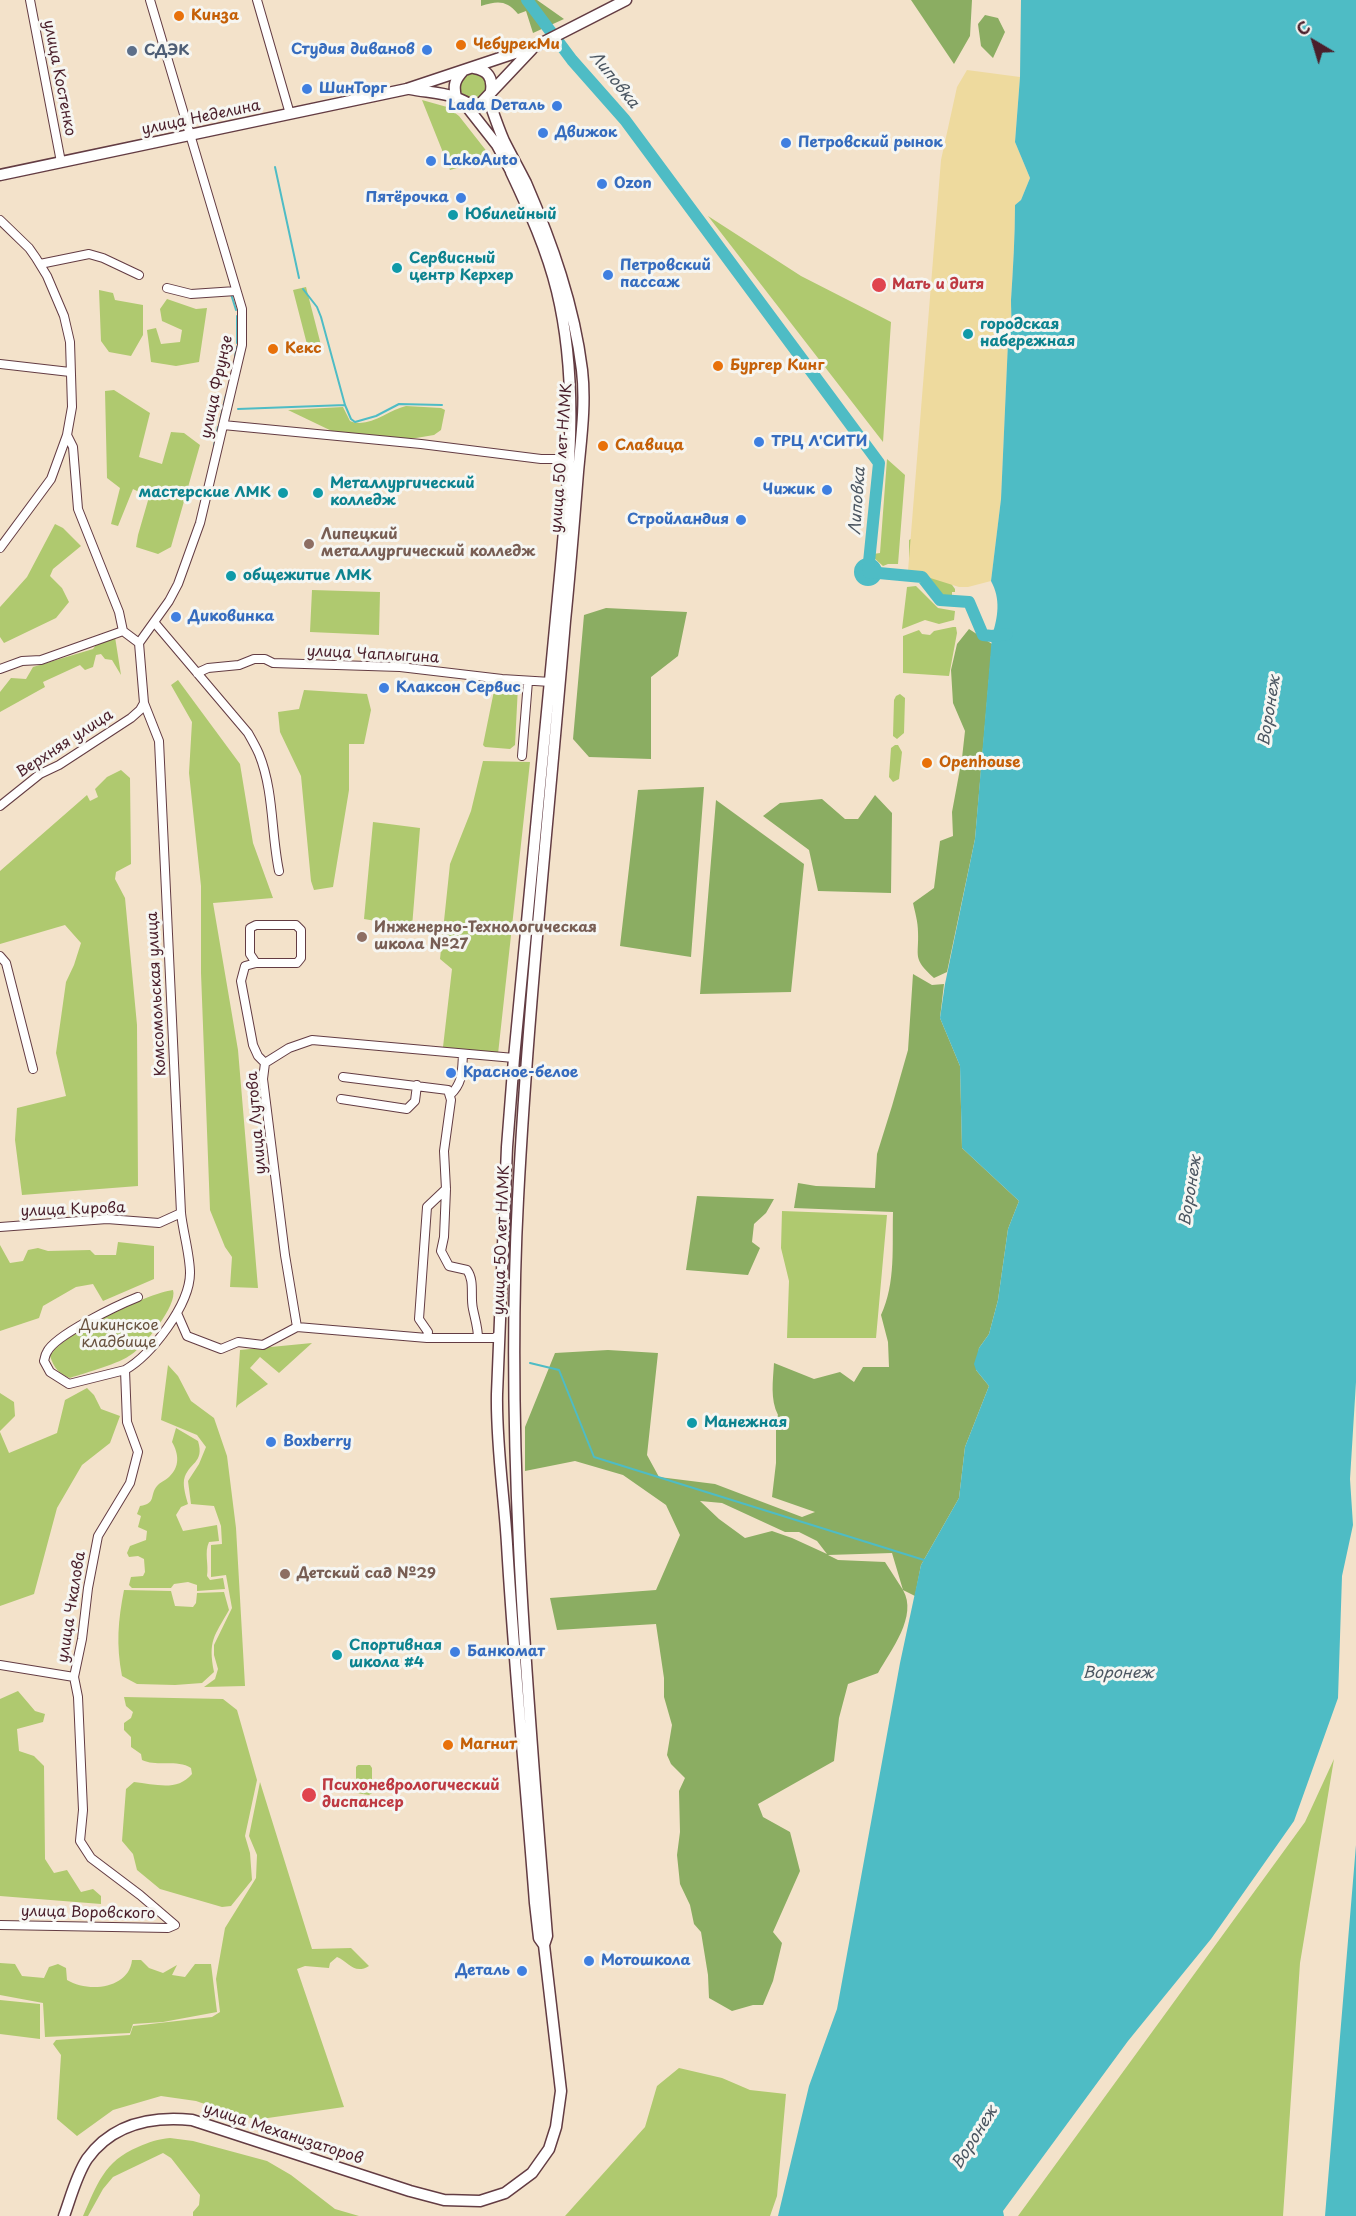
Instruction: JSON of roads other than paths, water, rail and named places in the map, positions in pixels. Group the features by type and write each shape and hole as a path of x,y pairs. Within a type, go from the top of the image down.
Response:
{"main road":[{"path":"407,89 460,100 472,105 481,103 535,46 626,0"},
{"name":"улица Неделина","path":"0,175 407,89 535,46"},
{"path":"460,100 454,86 455,81 468,69 481,69 487,73 491,79 490,94"},
{"name":"улица 50 лет НЛМК","path":"490,94 502,138 524,180 555,255 573,320 583,375 583,414 530,1014 520,1163 513,1418 518,1553 535,1904 539,1938 544,1946 561,2091 556,2127 549,2149 532,2173"},
{"name":"улица 50 лет НЛМК","path":"460,100 488,132 504,156 537,229 557,289 571,392 569,459 551,682 507,1147 496,1421 507,1544 510,1611 530,1785"},
{"path":"551,682 558,685 559,694"},
{"path":"507,1147 520,1163"},
{"name":"улица Механизаторов","path":"64,2216 74,2185 93,2153 105,2141 126,2127 149,2120 171,2118 192,2120 444,2200 480,2201 505,2193 532,2173"}],"street":[{"name":"улица Костенко","path":"30,0 61,162"},
{"name":"улица Фрунзе","path":"139,643 169,601 185,567 200,523 242,345 242,309 150,0"},
{"path":"257,0 290,114"},
{"path":"0,220 29,248 40,264 64,316 70,342 72,407 67,435 51,479 1,545"},
{"path":"40,264 89,254 139,274"},
{"path":"167,288 191,294 236,291"},
{"path":"0,364 70,372"},
{"path":"223,425 421,444 541,459 569,459"},
{"path":"67,435 73,447 78,509 119,612 123,631 139,643 144,704"},
{"path":"154,622 248,734 260,755 270,796 279,872"},
{"path":"0,669 22,661 41,660 123,631"},
{"name":"улица Чаплыгина","path":"197,673 208,668 239,665 254,659 265,659 273,663 400,667 551,682"},
{"path":"522,756 528,681"},
{"name":"Верхняя улица","path":"0,806 40,774 59,765 131,718 144,704"},
{"name":"Комсомольская улица","path":"144,704 159,741 181,1213 190,1273 188,1286 177,1313"},
{"path":"256,963 250,954 250,928 256,925 296,925 301,930 301,958 297,963 256,963 244,966 241,981 253,1045 258,1056 265,1063"},
{"path":"0,956 6,963 33,1069"},
{"name":"улица Лутова","path":"297,1327 285,1255 263,1078 265,1063 289,1048 312,1040 514,1058"},
{"path":"450,1095 459,1086 463,1054"},
{"path":"343,1077 448,1090 450,1095 444,1151 446,1189 444,1237 441,1251 449,1266 467,1270 471,1276 472,1308 477,1320 478,1338"},
{"path":"341,1099 407,1109 415,1101 417,1085"},
{"path":"428,1338 428,1332 419,1319 427,1208 446,1189"},
{"name":"улица Кирова","path":"0,1227 107,1220 159,1223 181,1213"},
{"path":"138,1297 67,1334 47,1350 44,1361 50,1372 69,1384 124,1370 136,1364 149,1351 177,1313 188,1335 221,1349 238,1342 263,1345 297,1327 428,1338 494,1338 499,1335"},
{"name":"улица Чкалова","path":"124,1370 127,1422 138,1452 130,1483 98,1536 74,1677 78,1697 83,1810 80,1841 91,1858 140,1894 175,1925"},
{"path":"0,1665 74,1677"},
{"name":"улица Воровского","path":"0,1925 168,1928 175,1925"}],"water":[{"name":"Воронеж","path":"1021,0 1356,0 1356,1382 1350,1479 1353,1525 1342,1576 1338,1698 1294,1821 1211,1939 1128,2041 1003,2211 1004,2216 778,2216 809,2086 837,2009 900,1663 921,1565 959,1498 965,1447 989,1386 974,1364 979,1348 989,1334 998,1300 1008,1229 1019,1201 962,1148 960,1066 940,1018 975,839 992,636 997,615 996,595 991,581 1001,499 1008,342 1011,330 1015,205 1021,200 1030,178 1015,142 1020,77"},
{"path":"868,558 878,562 882,572 878,582 868,586 858,582 854,572 858,562"},
{"path":"1356,1845 1356,2216 1325,2216"}],"waterway":[{"name":"Липовка","path":"527,0 572,60 625,120 879,463 868,572 922,577 940,600 969,602 983,635 1007,634"},
{"path":"275,167 299,278"},
{"path":"303,289 317,307 321,317 345,405 351,419 355,422 376,416 399,404 442,405"},
{"path":"231,294 236,310"},
{"path":"237,316 237,343"},
{"path":"235,356 237,347"},
{"path":"220,421 226,395"},
{"path":"238,409 345,405"},
{"path":"214,446 218,427"},
{"path":"530,1363 559,1370 594,1457 924,1560"}],"place":[{"name":"Кинза","path":"179,16"},
{"name":"ЧебурекМи","path":"461,45"},
{"name":"Студия диванов","path":"427,50"},
{"name":"СДЭК","path":"132,51"},
{"name":"ШинТорг","path":"307,89"},
{"name":"Lada Dеталь","path":"557,106"},
{"name":"Движок","path":"543,133"},
{"name":"Петровский рынок","path":"786,143"},
{"name":"LakoAuto","path":"431,161"},
{"name":"Ozon","path":"602,184"},
{"name":"Пятёрочка","path":"461,198"},
{"name":"Юбилейный","path":"453,215"},
{"name":"Сервисный центр Керхер","path":"397,268"},
{"name":"Петровский пассаж","path":"608,275"},
{"name":"Мать и дитя","path":"879,285"},
{"name":"городская набережная","path":"968,334"},
{"name":"Кекс","path":"273,349"},
{"name":"Бургер Кинг","path":"718,366"},
{"name":"ТРЦ Л'СИТИ","path":"759,442"},
{"name":"Славица","path":"603,446"},
{"name":"Чижик","path":"827,490"},
{"name":"мастерские ЛМК","path":"283,493"},
{"name":"Металлургический колледж","path":"318,493"},
{"name":"Стройландия","path":"741,520"},
{"name":"Липецкий металлургический колледж","path":"309,544"},
{"name":"общежитие ЛМК","path":"231,576"},
{"name":"Диковинка","path":"176,617"},
{"name":"Клаксон Сервис","path":"384,688"},
{"name":"Openhouse","path":"927,763"},
{"name":"Инженерно-Технологическая школа №27","path":"362,937"},
{"name":"Красное-белое","path":"451,1073"},
{"name":"Манежная","path":"692,1423"},
{"name":"Boxberry","path":"271,1442"},
{"name":"Детский сад №29","path":"285,1574"},
{"name":"Банкомат","path":"455,1652"},
{"name":"Спортивная школа #4","path":"337,1655"},
{"name":"Магнит","path":"448,1745"},
{"name":"Психоневрологический диспансер","path":"309,1795"},
{"name":"Мотошкола","path":"589,1961"},
{"name":"Деталь","path":"522,1971"}],"park label":[{"name":"Дикинское кладбище","path":"119,1334"}]}
